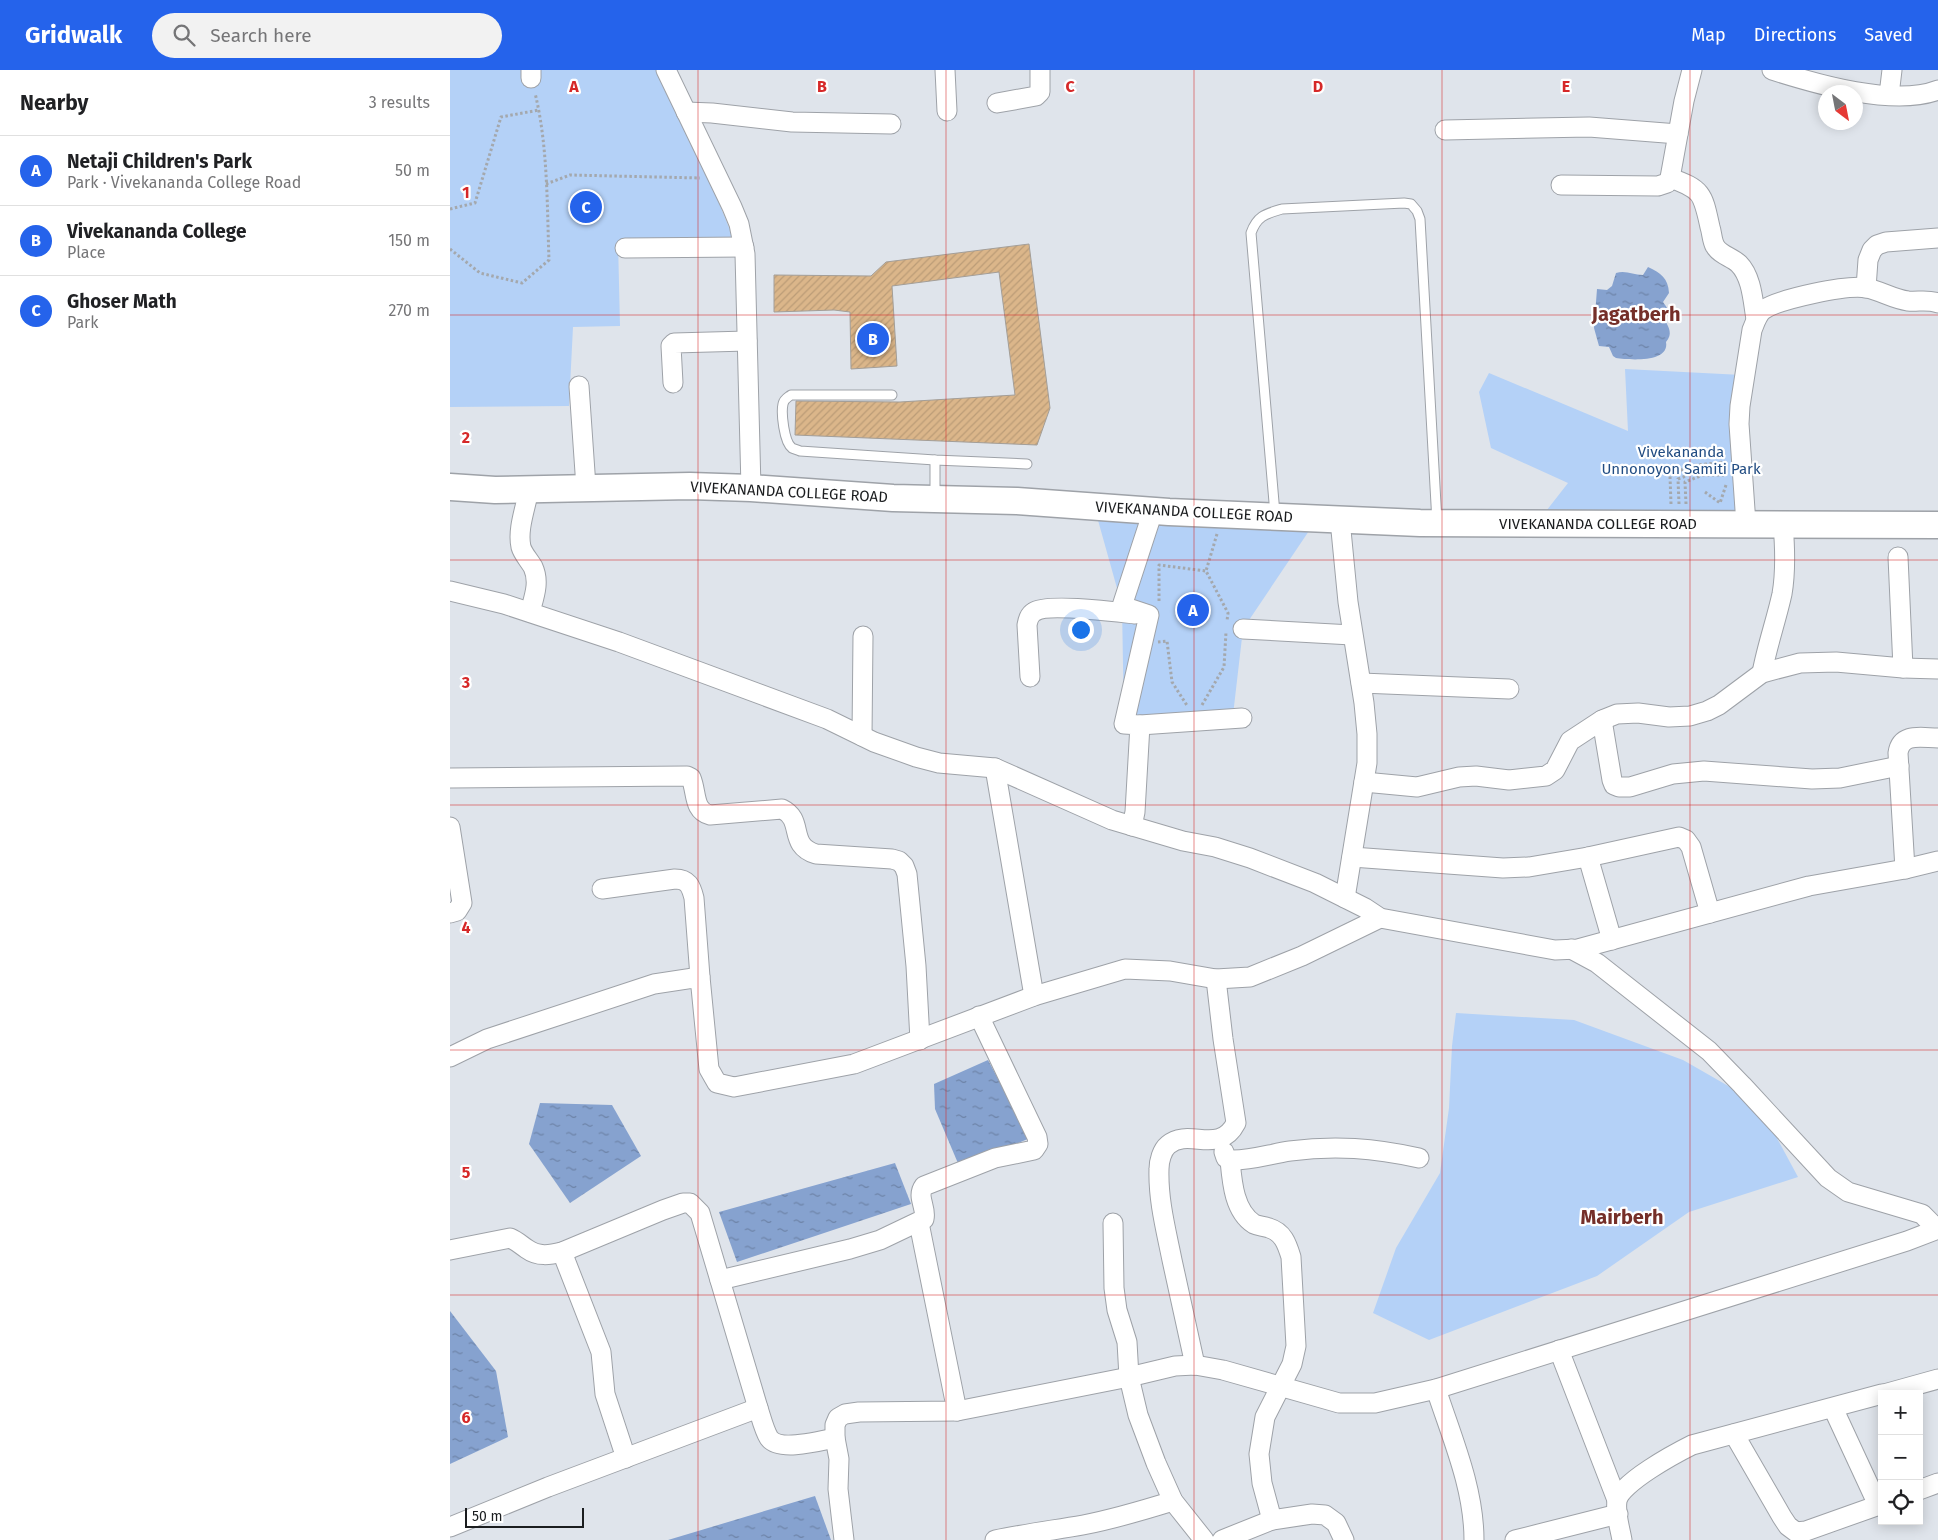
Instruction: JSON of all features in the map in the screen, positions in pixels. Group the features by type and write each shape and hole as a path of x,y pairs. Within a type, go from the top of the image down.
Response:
{"street":[{"path":"666,70 739,224 744,247 751,488"},
{"path":"945,70 947,111"},
{"path":"997,103 1036,96 1040,92 1040,70"},
{"path":"1561,185 1658,186 1667,183 1670,178 1692,70"},
{"path":"1772,70 1825,86 1889,95 1917,95 1938,90"},
{"path":"1889,95 1892,70"},
{"path":"686,112 792,122 891,124"},
{"path":"1445,130 1589,127 1678,134"},
{"path":"1670,178 1691,185 1699,193 1705,205 1714,245 1720,252 1740,265 1745,272 1749,281 1756,319"},
{"path":"1866,288 1868,260 1872,250 1878,245 1886,242 1938,238"},
{"path":"625,248 744,247"},
{"path":"1746,524 1739,424 1740,406 1752,330 1756,319 1763,310 1773,305 1818,292 1851,288 1866,288 1909,301 1930,300 1938,302"},
{"path":"673,383 671,346 674,343 747,340"},
{"path":"579,386 586,487"},
{"name":"VIVEKANANDA COLLEGE ROAD","path":"450,487 495,490 690,486 751,488 936,499 1017,501 1275,517 1437,523 1679,513 1746,524 1938,525"},
{"path":"529,489 521,532 522,547 536,577 530,612"},
{"path":"1153,510 1122,606 1154,612"},
{"path":"1340,520 1352,636 1361,683 1367,734 1367,763 1345,898"},
{"path":"1762,673 1782,593 1784,572 1782,524"},
{"path":"1898,557 1903,668"},
{"path":"450,591 476,596 530,612 826,719 862,736 916,757 939,763 995,768 1087,810 1132,826 1250,858 1315,883 1380,918 1555,950 1572,949 1612,940 1809,886 1905,869 1938,861"},
{"path":"1030,677 1027,625 1029,617 1033,612 1065,609 1154,612"},
{"path":"1154,612 1142,643 1124,724 1140,725 1242,718"},
{"path":"1232,628 1352,636"},
{"path":"862,736 864,636"},
{"path":"1364,782 1417,787 1459,777 1476,776 1523,780 1546,776 1555,770 1570,741 1602,720 1617,714 1638,713 1669,717 1690,716 1719,705 1762,673 1800,663 1836,662 1938,669"},
{"path":"1361,683 1509,689"},
{"path":"1602,720 1612,780 1614,785 1619,787 1630,787 1674,774 1704,771 1812,779 1840,778 1899,766"},
{"path":"1132,826 1135,812 1140,725"},
{"path":"1905,869 1899,746 1903,740 1910,738 1938,738"},
{"path":"995,768 1034,996"},
{"path":"451,779 687,776 692,778 696,802 704,814 782,809 793,818 800,844 806,851 816,854 892,859 899,862 904,866 907,874 910,898 920,1040"},
{"path":"450,827 462,903 457,911 450,913"},
{"path":"1352,857 1503,868 1529,867 1588,857 1679,837 1686,840 1691,847 1710,913"},
{"path":"1588,857 1612,940"},
{"path":"602,889 675,879 682,879 692,887 709,1069 717,1083 734,1087 854,1064 1034,996 1125,969 1170,971 1216,979 1250,977 1302,956 1380,918"},
{"path":"844,1540 838,1489 839,1459 834,1438 835,1425 838,1418 845,1414 860,1412 957,1411 1130,1377 1175,1366 1195,1365 1223,1370 1339,1403 1376,1403 1436,1388 1559,1350 1907,1241 1937,1229 1922,1214 1848,1192 1837,1186 1737,1079 1703,1046 1596,963 1572,949"},
{"path":"450,1057 487,1039 654,984 700,977"},
{"path":"1195,1365 1160,1197 1159,1167 1163,1152 1169,1144 1178,1140 1214,1140 1231,1131 1236,1123 1216,979"},
{"path":"720,1280 880,1240 924,1219 926,1214 920,1198 924,1186 995,1158 1034,1150 1038,1144 1037,1137 979,1016"},
{"path":"1220,1138 1224,1154 1230,1160 1235,1193 1243,1213 1255,1224 1272,1228 1280,1234 1287,1244 1291,1257 1296,1346 1292,1364 1265,1417 1259,1454 1262,1483 1272,1520"},
{"path":"1230,1160 1321,1148 1384,1150 1419,1158"},
{"path":"450,1250 510,1238 518,1241 527,1250 536,1254 549,1255 562,1252 663,1210 683,1203 690,1203 696,1206 700,1213 758,1408 770,1439 777,1445 834,1438"},
{"path":"919,1223 957,1411"},
{"path":"1113,1223 1114,1288 1127,1342 1130,1377 1144,1431 1173,1500 1204,1540"},
{"path":"562,1252 598,1344 605,1394 626,1458"},
{"path":"1559,1350 1617,1507 1622,1540"},
{"path":"1897,1390 1938,1378"},
{"path":"1436,1388 1469,1492 1474,1519 1474,1540"},
{"path":"1617,1507 1622,1490 1692,1445 1878,1395"},
{"path":"450,1527 548,1487 758,1408"},
{"path":"1833,1408 1878,1501"},
{"path":"1734,1434 1782,1517 1788,1526 1796,1532 1806,1532 1878,1506"},
{"path":"1923,1489 1938,1483"},
{"path":"995,1540 1128,1515 1173,1500"},
{"path":"1515,1540 1617,1507"},
{"path":"1222,1540 1272,1520 1312,1514 1325,1515 1336,1522 1344,1540"}],"lane":[{"path":"1275,517 1251,233 1255,222 1266,214 1282,209 1404,203 1411,204 1417,211 1420,219 1437,523"},
{"path":"892,395 791,395 785,399 783,405 785,436 793,449 800,450 935,460 1027,464"},
{"path":"935,460 936,499"}],"path":[{"path":"450,209 475,203 501,117 539,110 546,184 548,260 522,283 480,273 450,249"},
{"path":"546,184 570,175 718,179"},
{"path":"1679,513 1670,476 1689,466 1734,461"},
{"path":"1679,513 1678,479 1699,471 1730,472 1730,475"},
{"path":"1679,513 1685,482 1702,475 1730,475"},
{"path":"1705,492 1720,502 1730,475"},
{"path":"1730,483 1730,492"},
{"path":"1200,709 1224,667 1232,628 1228,613 1206,571 1222,514"},
{"path":"1154,612 1159,565 1206,571"},
{"path":"1142,643 1167,642 1172,682 1191,710"}],"green space":[{"path":"450,70 665,70 734,240 618,241 620,326 573,327 569,406 450,407"},
{"name":"Vivekananda Unnonoyon Samiti Park","path":"1625,369 1742,375 1743,521 1536,524 1568,483 1491,448 1479,392 1489,373 1628,431"},
{"path":"1094,506 1317,519 1243,629 1233,715 1124,724 1122,606"},
{"path":"1456,1013 1574,1020 1683,1060 1758,1103 1798,1177 1689,1212 1597,1276 1429,1340 1373,1313 1396,1248 1440,1173 1449,1108 1452,1046"}],"water":[{"path":"1648,267 1657,271 1667,283 1669,293 1663,302 1670,312 1665,320 1670,334 1666,342 1666,349 1662,354 1647,359 1616,358 1609,347 1599,346 1594,328 1597,289 1607,290 1612,286 1616,273 1623,272 1643,275"},
{"path":"988,1060 1030,1138 960,1168 935,1109 934,1084"},
{"path":"540,1103 612,1105 641,1156 570,1203 529,1144"},
{"path":"895,1163 911,1204 737,1262 719,1212"},
{"path":"450,1311 496,1371 508,1437 450,1464"},
{"path":"815,1496 831,1540 668,1540"}],"building":[{"path":"1029,244 1050,408 1037,445 795,435 796,401 900,402 1015,395 999,272 892,286 897,366 851,369 850,312 834,310 774,312 774,275 871,276 886,262"}],"place":[{"name":"Ghoser Math","path":"586,207"},
{"name":"Vivekananda College","path":"873,339"},
{"name":"Netaji Children's Park","path":"1193,610"}],"district":[{"name":"Jagatberh","path":"1636,314"},
{"name":"Mairberh","path":"1622,1217"}]}
